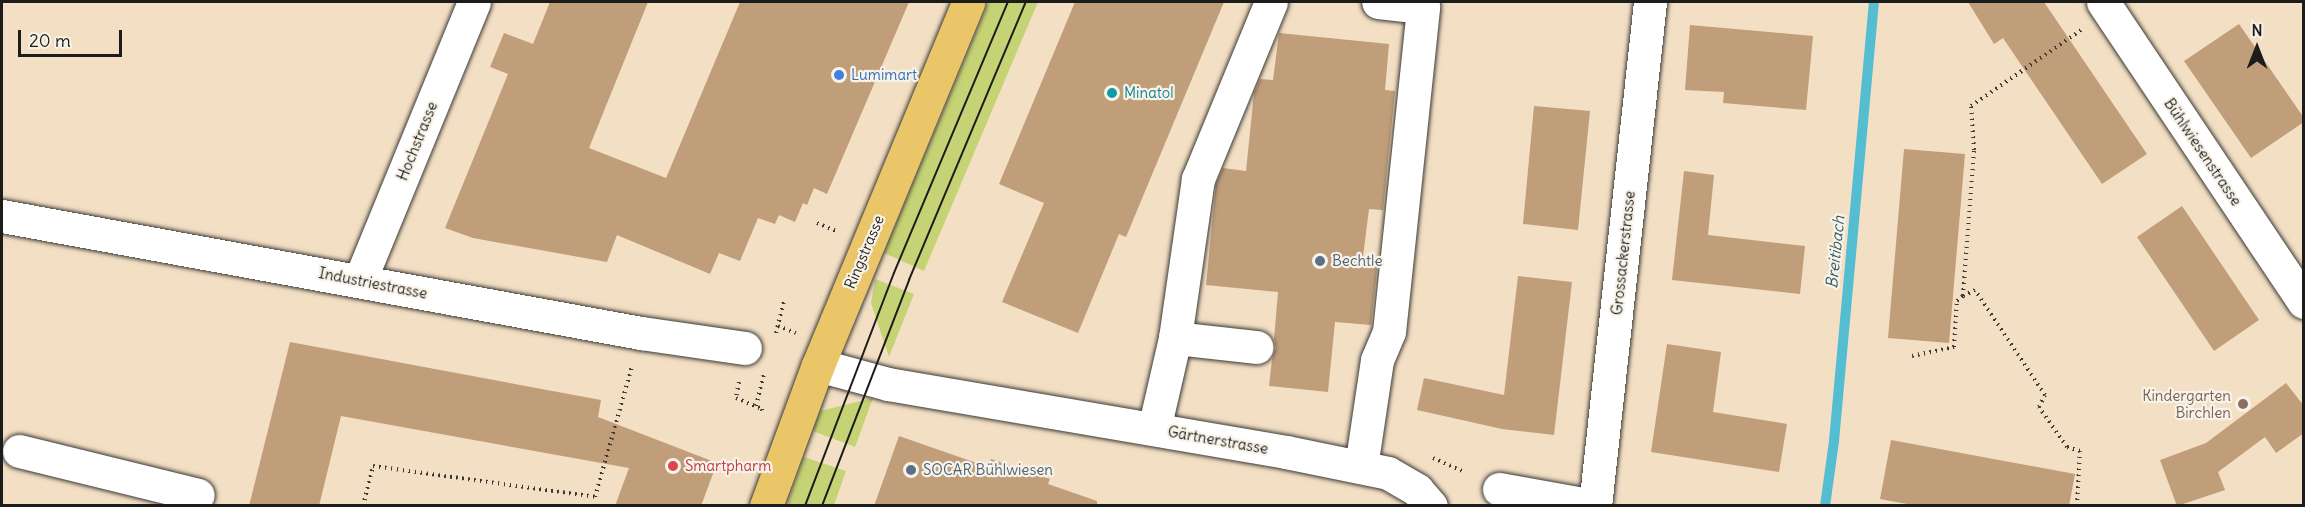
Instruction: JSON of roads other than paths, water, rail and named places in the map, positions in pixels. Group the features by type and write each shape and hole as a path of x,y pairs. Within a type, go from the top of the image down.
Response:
{"main road":[{"name":"Ringstrasse","path":"766,506 818,364 968,2"}],"street":[{"name":"Hochstrasse","path":"360,280 474,2"},
{"path":"1154,429 1175,338 1198,178 1271,2"},
{"path":"1361,467 1377,360 1389,332 1423,8 1378,2"},
{"name":"Grossackerstrasse","path":"1595,506 1650,2"},
{"name":"Bühlwiesenstrasse","path":"2106,6 2304,302"},
{"name":"Industriestrasse","path":"2,216 641,333 745,348"},
{"path":"1175,338 1257,347"},
{"name":"Gärtnerstrasse","path":"818,364 888,384 1154,429 1388,473 1406,482 1431,504"},
{"path":"20,451 198,495"},
{"path":"1499,489 1595,506"}],"waterway":[{"name":"Breitibach","path":"1825,506 1834,441 1874,2"}],"tram line":[{"path":"805,506 894,273 1008,2"},
{"path":"822,506 909,280 1026,2"}],"place":[{"name":"Lumimart","path":"839,75"},
{"name":"Minatol","path":"1112,93"},
{"name":"Bechtle","path":"1320,261"},
{"name":"Kindergarten Birchlen","path":"2243,404"},
{"name":"Smartpharm","path":"673,466"},
{"name":"SOCAR Bühlwiesen","path":"911,470"}]}
